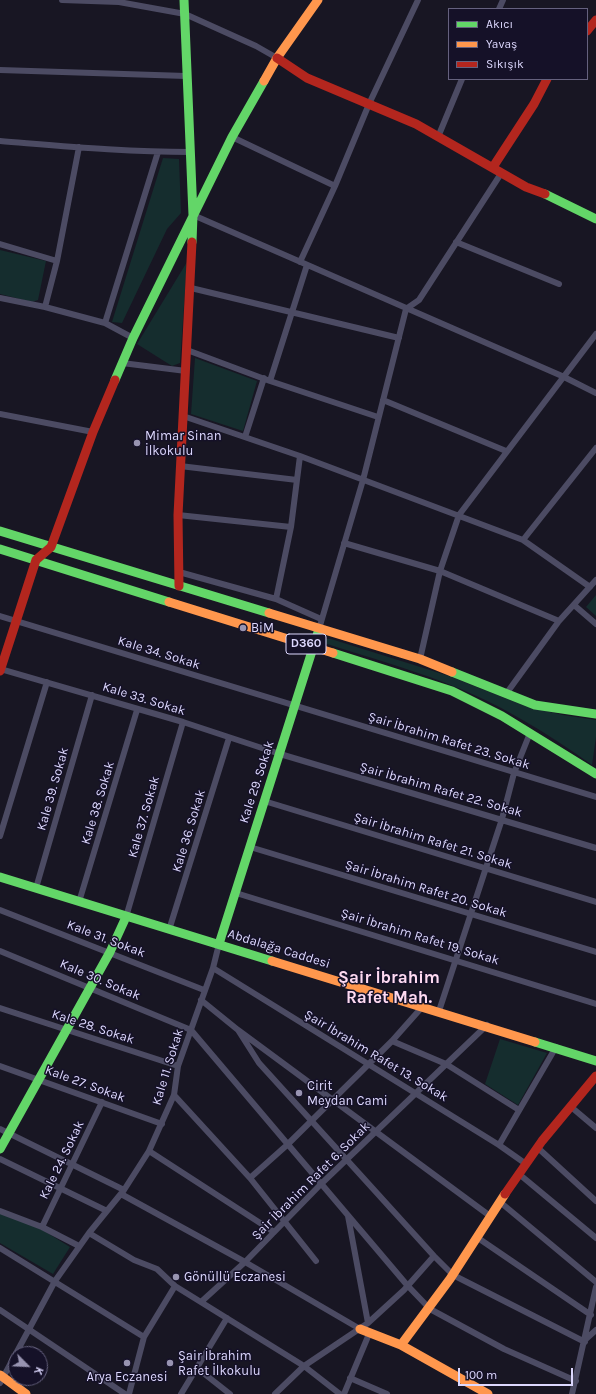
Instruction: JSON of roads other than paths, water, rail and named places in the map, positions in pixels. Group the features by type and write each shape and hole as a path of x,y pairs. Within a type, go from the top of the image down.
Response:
{"street":[{"path":"62,0 118,2 185,14 256,46 307,78 416,124 526,187 560,200 596,219"},
{"path":"179,586 178,515 194,216 186,76 184,0"},
{"path":"0,670 36,560 51,547 93,432 133,338 232,137 277,58 318,0"},
{"path":"300,262 335,186 369,104 418,0"},
{"path":"588,30 596,20"},
{"path":"0,70 186,76"},
{"path":"438,137 462,80"},
{"path":"493,167 500,154 534,104 546,80"},
{"path":"232,137 335,186"},
{"path":"0,141 79,148 190,152"},
{"path":"45,307 57,261 79,148"},
{"path":"105,323 158,152"},
{"path":"318,629 363,480 406,309 419,300 502,172"},
{"path":"194,216 596,392"},
{"path":"456,242 559,284"},
{"path":"0,244 57,261"},
{"path":"245,437 292,312 307,265"},
{"path":"191,288 399,338"},
{"path":"0,298 45,307 105,323 133,338"},
{"path":"420,660 440,571 459,515 562,376 596,334"},
{"path":"187,350 267,380 378,417"},
{"path":"122,363 186,371"},
{"path":"383,400 506,451"},
{"path":"0,414 93,432"},
{"path":"183,416 300,456 523,540 590,587"},
{"path":"523,540 596,448"},
{"path":"276,599 291,527 300,456"},
{"path":"180,466 297,480"},
{"path":"178,515 291,527"},
{"name":"D360","path":"0,531 420,660 535,705 596,714"},
{"path":"344,543 440,571 559,620"},
{"name":"D360","path":"0,549 216,617 315,646 452,691 502,716 596,774"},
{"path":"179,572 276,599 321,619"},
{"path":"506,694 559,620 596,580"},
{"path":"574,605 596,624"},
{"name":"Kale 34. Sokak","path":"0,616 295,705"},
{"name":"Kale 29. Sokak","path":"219,944 315,646 318,629"},
{"name":"Kale 33. Sokak","path":"0,670 47,682 137,710 183,722 280,754"},
{"path":"0,836 47,682"},
{"name":"Kale 39. Sokak","path":"36,888 92,695"},
{"name":"Şair İbrahim Rafet 23. Sokak","path":"295,705 596,797"},
{"name":"Kale 38. Sokak","path":"79,902 137,710"},
{"name":"Kale 37. Sokak","path":"126,917 183,722"},
{"path":"439,1010 502,819 514,773 530,733"},
{"name":"Kale 36. Sokak","path":"169,930 229,738"},
{"name":"Şair İbrahim Rafet 22. Sokak","path":"280,754 596,848"},
{"name":"Şair İbrahim Rafet 21. Sokak","path":"264,801 596,902"},
{"name":"Şair İbrahim Rafet 20. Sokak","path":"250,847 596,952"},
{"name":"Abdalağa Caddesi","path":"0,877 126,917 439,1010 596,1061"},
{"name":"Şair İbrahim Rafet 19. Sokak","path":"236,893 596,1004"},
{"name":"Kale 31. Sokak","path":"0,910 204,990"},
{"path":"0,1149 4,1130 38,1079 110,952 126,917"},
{"name":"Kale 11. Sokak","path":"1,1379 55,1281 79,1246 122,1192 149,1151 174,1095 178,1066 213,968 219,944"},
{"name":"Kale 30. Sokak","path":"0,951 191,1030"},
{"name":"Şair İbrahim Rafet 13. Sokak","path":"213,968 368,1065 417,1093 526,1164"},
{"path":"201,1000 238,1030 333,1098 376,1132 490,1216"},
{"path":"250,1178 287,1145 368,1065 423,1006"},
{"name":"Kale 28. Sokak","path":"0,1008 178,1066"},
{"name":"Şair İbrahim Rafet 6. Sokak","path":"201,1302 245,1262 321,1184 487,1025"},
{"path":"191,1030 287,1145 407,1285 430,1309 504,1349 576,1381"},
{"path":"238,1030 259,1063 312,1120 346,1160 453,1275 585,1341"},
{"path":"392,1041 446,1064 519,1110"},
{"path":"499,1145 556,1047"},
{"name":"Kale 27. Sokak","path":"0,1066 162,1124"},
{"path":"401,1345 430,1309 478,1238 490,1216 526,1164 570,1106 596,1076"},
{"path":"174,1095 250,1178 316,1261"},
{"name":"Kale 24. Sokak","path":"42,1227 102,1102"},
{"path":"570,1106 596,1128"},
{"path":"4,1130 72,1164 369,1334 401,1345 488,1394"},
{"path":"538,1148 596,1201"},
{"path":"149,1151 274,1232"},
{"path":"0,1159 107,1211"},
{"path":"519,1174 596,1238"},
{"path":"500,1202 596,1282"},
{"path":"0,1210 42,1227 79,1246"},
{"path":"348,1215 368,1323"},
{"path":"89,1233 134,1260 157,1269 176,1286 304,1366 340,1394"},
{"path":"478,1238 590,1315"},
{"path":"0,1248 144,1336"},
{"path":"275,1394 304,1366 368,1323 434,1256"},
{"path":"129,1394 144,1336 176,1286"},
{"path":"572,1394 596,1287"},
{"path":"0,1310 29,1328 125,1394"},
{"path":"181,1394 227,1318"},
{"path":"585,1341 596,1330"},
{"path":"344,1394 369,1334"},
{"path":"197,1368 230,1394"},
{"path":"350,1378 387,1394"},
{"path":"1,1379 26,1394"}],"place":[{"name":"Mimar Sinan İlkokulu","path":"137,443"},
{"name":"BiM","path":"243,628"},
{"name":"Cirit Meydan Cami","path":"299,1093"},
{"name":"Gönüllü Eczanesi","path":"176,1277"},
{"name":"Arya Eczanesi","path":"127,1363"},
{"name":"Şair İbrahim Rafet İlkokulu","path":"170,1363"}],"district":[{"name":"Şair İbrahim Rafet Mah.","path":"389,988"}]}
